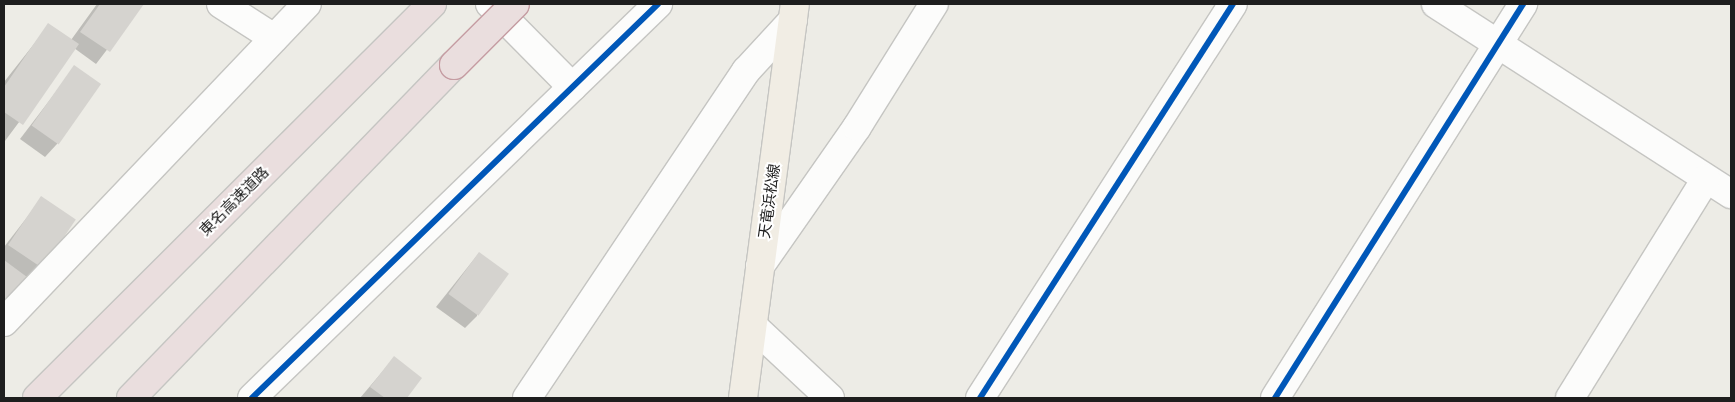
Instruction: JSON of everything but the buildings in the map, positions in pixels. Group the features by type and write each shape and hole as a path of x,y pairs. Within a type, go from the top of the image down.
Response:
{"highway":[{"name":"東名高速道路","path":"37,398 432,4"},
{"path":"131,398 515,4"}],"main road":[{"name":"天竜浜松線","path":"743,398 754,327 760,266 794,12"}],"street":[{"path":"222,4 274,38"},
{"path":"4,322 307,4"},
{"path":"490,4 572,87"},
{"path":"252,398 658,4"},
{"path":"760,266 857,127 934,4"},
{"path":"980,398 1233,4"},
{"path":"1436,4 1731,194"},
{"path":"1274,398 1523,4"},
{"path":"527,398 746,70 794,12"},
{"path":"1570,398 1706,179"},
{"path":"754,327 830,398"}],"cycle path":[{"path":"252,398 658,4"},
{"path":"980,398 1233,4"},
{"path":"1275,398 1523,4"}]}
